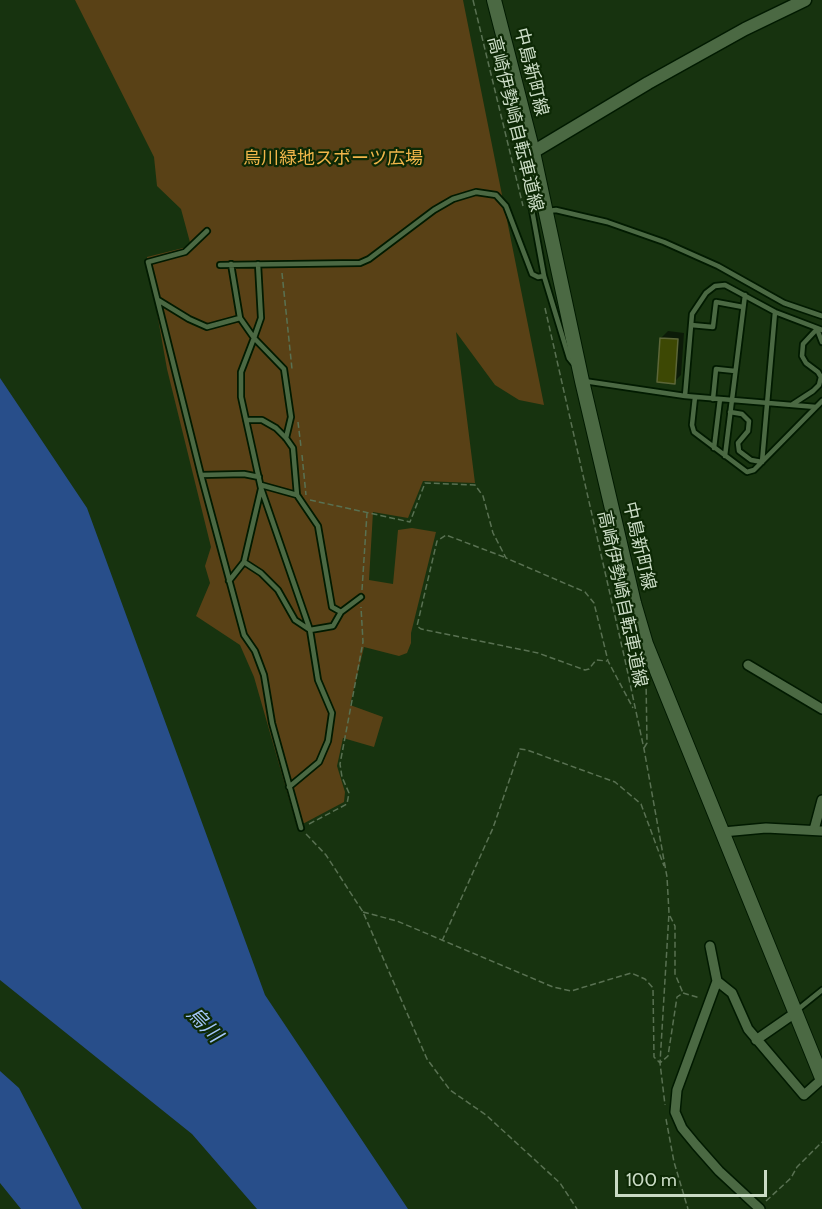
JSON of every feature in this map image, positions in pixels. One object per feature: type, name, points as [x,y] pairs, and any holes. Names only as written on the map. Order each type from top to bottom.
[{"type":"main road","name":"中島新町線","points":[[494,0],[533,152],[581,377],[634,603],[646,644],[822,1078]]},
{"type":"street","points":[[533,152],[687,61],[805,0]]},
{"type":"street","points":[[748,665],[822,709]]},
{"type":"street","points":[[723,832],[766,828],[818,831],[822,800]]},
{"type":"street","points":[[710,946],[717,981],[677,1090],[675,1112],[682,1128],[718,1171],[759,1208]]},
{"type":"street","points":[[717,981],[732,993],[748,1029],[756,1040],[804,1095],[822,1078]]},
{"type":"street","points":[[756,1040],[795,1013]]},
{"type":"lane","points":[[538,180],[528,188],[544,276],[569,358],[581,377],[685,396],[816,407]]},
{"type":"lane","points":[[220,265],[360,263],[369,259],[434,210],[453,199],[476,192],[496,195],[501,199],[506,206],[532,274],[538,277],[544,276]]},
{"type":"lane","points":[[546,211],[556,210],[607,222],[664,242],[718,266],[784,303],[822,316]]},
{"type":"lane","points":[[207,231],[185,252],[148,262],[229,581],[244,635],[255,651],[264,675],[273,723],[301,828]]},
{"type":"lane","points":[[231,264],[240,318],[254,338],[284,369],[291,417],[286,438]]},
{"type":"lane","points":[[258,264],[261,318],[241,372],[241,397],[261,487],[310,630],[318,680],[332,713],[328,741],[319,762],[289,787]]},
{"type":"lane","points":[[685,396],[692,314],[706,293],[715,286],[725,285],[775,312],[820,329]]},
{"type":"lane","points":[[725,456],[745,295]]},
{"type":"lane","points":[[158,300],[207,327],[240,318]]},
{"type":"lane","points":[[691,325],[713,327],[716,302],[743,308]]},
{"type":"lane","points":[[762,462],[775,312]]},
{"type":"lane","points":[[820,329],[822,342]]},
{"type":"lane","points":[[792,405],[819,385],[818,372],[801,356],[801,348],[820,329]]},
{"type":"lane","points":[[713,399],[716,369],[735,371]]},
{"type":"lane","points":[[695,397],[692,425],[694,432],[747,472],[754,470],[822,401]]},
{"type":"lane","points":[[714,448],[720,399]]},
{"type":"lane","points":[[730,412],[742,414],[749,421],[748,431],[738,443],[739,451],[751,460],[762,462]]},
{"type":"lane","points":[[246,420],[262,420],[276,428],[293,448],[297,495],[318,526],[332,607],[341,612]]},
{"type":"lane","points":[[201,475],[244,474],[259,477]]},
{"type":"lane","points":[[229,581],[244,562],[261,487]]},
{"type":"lane","points":[[261,487],[297,495]]},
{"type":"lane","points":[[244,562],[261,573],[278,590],[295,620],[310,630],[333,626],[341,612],[361,597]]},
{"type":"lane","points":[[795,1013],[822,990]]},
{"type":"path","name":"高崎伊勢崎自転車道線","points":[[473,0],[524,211]]},
{"type":"path","points":[[280,263],[292,369]]},
{"type":"path","name":"高崎伊勢崎自転車道線","points":[[543,299],[625,660],[634,712],[644,749],[666,873],[669,913],[660,1063],[665,1108]]},
{"type":"path","points":[[298,416],[307,499],[320,504],[410,522],[424,483],[475,485],[483,496],[493,533],[506,558]]},
{"type":"path","points":[[367,513],[361,597],[363,642],[340,764],[342,777],[349,793],[347,804],[301,828],[326,855],[363,912],[427,1059],[450,1090],[486,1115],[561,1183],[577,1209]]},
{"type":"path","points":[[608,661],[597,660],[585,670],[537,653],[421,630],[417,626],[437,541],[446,535],[585,592],[594,603],[608,661],[634,712]]},
{"type":"path","points":[[644,749],[647,743],[646,678],[656,669]]},
{"type":"path","points":[[442,941],[493,828],[520,749],[615,782],[624,789],[641,804],[666,873]]},
{"type":"path","points":[[363,912],[397,921],[553,987],[571,991],[631,974],[645,979],[653,988],[654,1057],[660,1063],[668,1056],[676,997],[682,993],[710,1000]]},
{"type":"path","points":[[669,913],[675,926],[675,974],[682,993]]},
{"type":"path","points":[[666,1119],[674,1162],[688,1209]]},
{"type":"path","points":[[759,1208],[791,1178],[797,1167],[822,1142]]},
{"type":"green space","name":"烏川緑地スポーツ広場","points":[[75,0],[463,0],[544,405],[519,400],[495,385],[456,332],[475,483],[423,481],[408,518],[373,512],[369,580],[393,584],[398,530],[412,528],[436,532],[411,633],[411,643],[407,653],[399,656],[364,647],[350,705],[383,717],[374,747],[343,738],[337,766],[345,792],[344,802],[297,827],[254,677],[240,645],[196,616],[210,583],[205,566],[211,547],[167,369],[147,257],[191,246],[181,209],[157,186],[154,157]]},
{"type":"water","name":"烏川","points":[[0,378],[87,508],[265,995],[408,1209],[257,1209],[192,1134],[0,980]]},
{"type":"water","points":[[0,1071],[19,1088],[82,1209],[21,1209],[0,1183]]},
{"type":"building","points":[[660,338],[678,339],[675,384],[657,382]]}]
